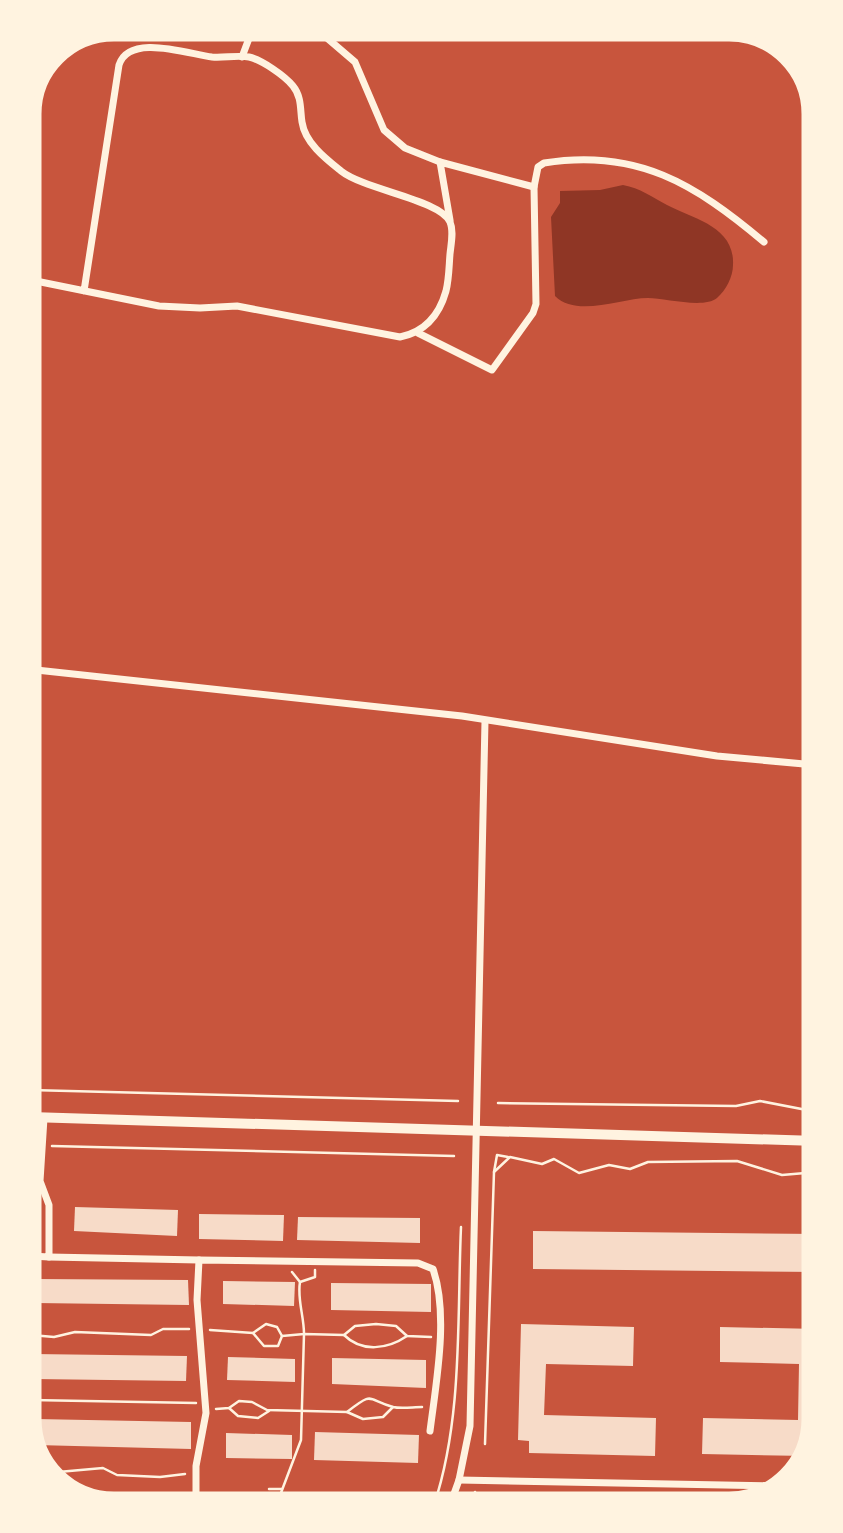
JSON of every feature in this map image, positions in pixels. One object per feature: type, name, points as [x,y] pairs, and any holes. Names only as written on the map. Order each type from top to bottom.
[{"type":"main road","points":[[37,1118],[806,1141]]},
{"type":"street","points":[[243,57],[250,37]]},
{"type":"street","points":[[326,37],[355,62],[384,130],[405,148],[440,162],[534,187]]},
{"type":"street","points":[[84,291],[121,60],[136,49],[149,46],[211,57],[243,57],[259,62],[293,86],[309,140],[343,173],[372,188],[428,205],[450,220]]},
{"type":"street","points":[[418,333],[431,321],[446,292],[450,220],[440,162]]},
{"type":"street","points":[[37,281],[174,307],[246,307],[384,335],[418,333],[492,370],[533,313],[536,303],[534,187],[538,167],[544,163],[628,162],[717,202],[764,242]]},
{"type":"street","points":[[37,669],[485,721],[717,756],[806,764]]},
{"type":"street","points":[[453,1496],[470,1426],[485,721]]},
{"type":"street","points":[[37,1187],[40,1181],[44,1118]]},
{"type":"street","points":[[40,1181],[49,1205],[49,1257]]},
{"type":"street","points":[[37,1256],[418,1263],[433,1269],[439,1286],[438,1386],[430,1431]]},
{"type":"street","points":[[196,1495],[196,1472],[205,1406],[197,1300],[200,1260]]},
{"type":"street","points":[[459,1480],[767,1486]]},
{"type":"path","points":[[37,1090],[458,1101]]},
{"type":"path","points":[[498,1102],[736,1106],[760,1101],[806,1110]]},
{"type":"path","points":[[42,1146],[454,1156]]},
{"type":"path","points":[[485,1444],[496,1155],[541,1164],[554,1159],[579,1172],[609,1166],[630,1169],[648,1162],[737,1161],[782,1175],[806,1173]]},
{"type":"path","points":[[494,1172],[510,1157]]},
{"type":"path","points":[[437,1496],[452,1418],[461,1227]]},
{"type":"path","points":[[280,1496],[301,1440],[304,1315],[298,1295],[300,1282],[291,1270],[291,1262]]},
{"type":"path","points":[[300,1282],[314,1277],[315,1263]]},
{"type":"path","points":[[37,1336],[54,1337],[75,1332],[151,1335],[163,1329],[253,1333],[266,1324],[278,1327],[282,1336],[278,1346],[264,1346],[253,1333]]},
{"type":"path","points":[[282,1336],[344,1335],[355,1326],[376,1324],[396,1326],[407,1336]]},
{"type":"path","points":[[344,1335],[353,1344],[371,1347],[393,1346],[407,1336],[438,1337]]},
{"type":"path","points":[[347,1412],[364,1399],[379,1399],[393,1407],[433,1407]]},
{"type":"path","points":[[37,1400],[205,1406],[229,1408],[238,1416],[258,1418],[271,1410]]},
{"type":"path","points":[[229,1408],[239,1401],[271,1410],[347,1412],[363,1419],[383,1417],[393,1407]]},
{"type":"path","points":[[58,1472],[103,1468],[117,1475],[160,1477],[196,1472]]},
{"type":"path","points":[[269,1489],[282,1489]]},
{"type":"path","points":[[473,1496],[475,1492]]},
{"type":"path","points":[[196,1495],[215,1496]]},
{"type":"shaded area","points":[[623,185],[700,220],[727,241],[732,252],[733,270],[728,283],[717,298],[703,303],[648,298],[575,306],[555,296],[551,217],[560,203],[560,191],[600,190]]},
{"type":"building","points":[[75,1207],[178,1210],[177,1236],[74,1231]]},
{"type":"building","points":[[199,1214],[284,1215],[283,1241],[199,1239]]},
{"type":"building","points":[[298,1217],[420,1218],[420,1243],[297,1240]]},
{"type":"building","points":[[533,1231],[806,1234],[806,1272],[533,1269]]},
{"type":"building","points":[[37,1279],[188,1280],[189,1305],[37,1303]]},
{"type":"building","points":[[223,1281],[295,1282],[294,1306],[223,1304]]},
{"type":"building","points":[[331,1283],[431,1284],[431,1312],[331,1310]]},
{"type":"building","points":[[521,1324],[634,1327],[633,1366],[546,1364],[544,1415],[656,1418],[655,1456],[529,1453],[529,1441],[518,1440]]},
{"type":"building","points":[[720,1327],[806,1329],[805,1434],[796,1456],[702,1454],[703,1418],[798,1420],[799,1364],[720,1362]]},
{"type":"building","points":[[37,1354],[187,1356],[186,1381],[37,1379]]},
{"type":"building","points":[[228,1357],[295,1359],[295,1382],[227,1380]]},
{"type":"building","points":[[332,1358],[426,1360],[426,1388],[332,1384]]},
{"type":"building","points":[[37,1419],[191,1422],[191,1449],[42,1445]]},
{"type":"building","points":[[315,1432],[419,1435],[418,1463],[314,1460]]},
{"type":"building","points":[[226,1433],[292,1435],[292,1459],[226,1458]]},
{"type":"building","points":[[176,1492],[176,1496],[109,1496],[94,1493]]}]
